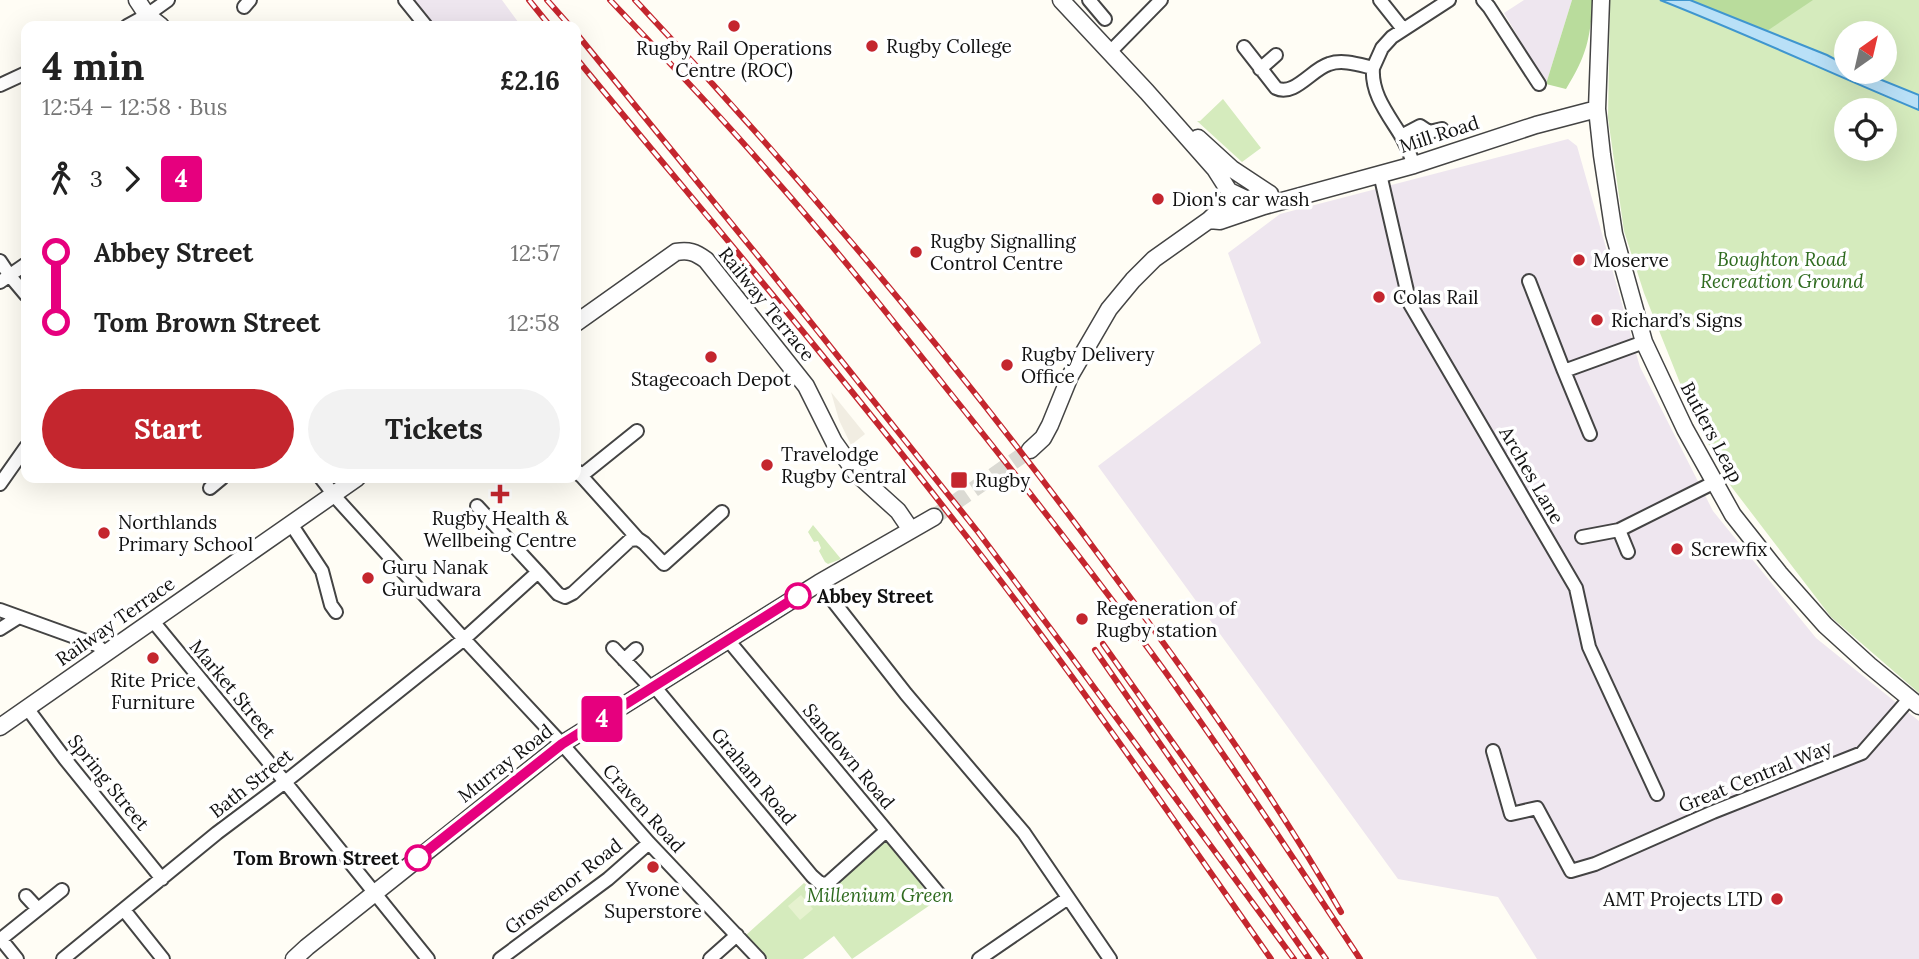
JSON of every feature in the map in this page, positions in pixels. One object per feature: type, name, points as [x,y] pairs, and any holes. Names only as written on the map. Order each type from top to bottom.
[{"type":"street","points":[[137,0],[155,21]]},
{"type":"street","points":[[136,21],[168,0]]},
{"type":"street","points":[[405,0],[422,21]]},
{"type":"street","points":[[1061,0],[1215,169],[1227,198],[1244,206]]},
{"type":"street","points":[[1088,0],[1105,19]]},
{"type":"street","points":[[1109,53],[1161,0]]},
{"type":"street","points":[[1380,0],[1403,29]]},
{"type":"street","points":[[1414,165],[1377,95],[1372,80],[1373,68],[1382,48],[1392,37],[1449,0]]},
{"type":"street","points":[[1483,0],[1539,84]]},
{"type":"street","name":"Butlers Leap","points":[[1601,0],[1597,109],[1614,234],[1644,342],[1685,429],[1733,515],[1825,625],[1915,702]]},
{"type":"street","points":[[1244,47],[1280,90],[1288,90],[1328,64],[1344,62],[1373,68]]},
{"type":"street","points":[[1260,69],[1276,55]]},
{"type":"street","points":[[0,85],[21,75]]},
{"type":"street","points":[[1147,92],[1269,199]]},
{"type":"street","name":"Mill Road","points":[[1269,199],[1294,197],[1414,165],[1536,125],[1597,109]]},
{"type":"street","name":"Mill Road","points":[[1401,136],[1420,126],[1429,132],[1442,129]]},
{"type":"street","points":[[1230,167],[1244,206]]},
{"type":"street","name":"Arches Lane","points":[[1380,174],[1410,304],[1576,588],[1589,647],[1657,794]]},
{"type":"street","points":[[1030,450],[1050,425],[1070,376],[1109,309],[1154,259],[1209,220],[1227,198]]},
{"type":"street","points":[[1209,220],[1220,221],[1244,206],[1269,199]]},
{"type":"street","name":"Railway Terrace","points":[[581,319],[676,251],[693,251],[699,254],[806,386],[834,442],[858,475],[884,500],[901,536]]},
{"type":"street","points":[[0,261],[5,279],[21,291]]},
{"type":"street","points":[[5,279],[21,268]]},
{"type":"street","points":[[1529,281],[1590,434]]},
{"type":"street","points":[[1564,371],[1644,342]]},
{"type":"street","points":[[581,472],[636,431]]},
{"type":"street","points":[[0,484],[21,454]]},
{"type":"street","points":[[581,475],[664,564],[722,512]]},
{"type":"street","points":[[1582,537],[1619,530],[1713,482]]},
{"type":"street","points":[[210,488],[216,483]]},
{"type":"street","name":"Craven Road","points":[[325,483],[649,843],[759,959]]},
{"type":"street","name":"Railway Terrace","points":[[0,727],[350,483]]},
{"type":"street","points":[[477,506],[558,594],[565,597],[573,593],[630,540],[638,539]]},
{"type":"street","points":[[901,536],[934,517]]},
{"type":"street","points":[[291,524],[322,571],[330,610]]},
{"type":"street","points":[[1619,530],[1628,552]]},
{"type":"street","name":"Murray Road","points":[[294,959],[562,744],[819,583],[901,536]]},
{"type":"street","name":"Bath Street","points":[[63,959],[217,833],[464,639],[538,572]]},
{"type":"street","points":[[819,583],[906,694],[1024,833],[1110,959]]},
{"type":"street","points":[[0,610],[97,645],[105,653]]},
{"type":"street","points":[[0,629],[19,617]]},
{"type":"street","name":"Market Street","points":[[152,620],[285,782]]},
{"type":"street","name":"Sandown Road","points":[[728,640],[940,895]]},
{"type":"street","name":"Graham Road","points":[[614,648],[652,687],[821,884],[828,883],[886,831]]},
{"type":"street","points":[[624,660],[636,649]]},
{"type":"street","name":"Great Central Way","points":[[1493,751],[1511,814],[1537,808],[1571,871],[1595,864],[1713,812],[1862,753],[1915,702]]},
{"type":"street","name":"Spring Street","points":[[27,708],[162,879]]},
{"type":"street","points":[[285,782],[428,959]]},
{"type":"street","name":"Grosvenor Road","points":[[500,959],[608,879],[649,843]]},
{"type":"street","points":[[17,959],[1,939],[62,890]]},
{"type":"street","points":[[26,896],[38,909]]},
{"type":"street","points":[[979,959],[1068,898]]},
{"type":"street","points":[[124,910],[163,959]]},
{"type":"street","points":[[710,959],[737,935]]},
{"type":"shaded area","points":[[414,0],[502,0],[517,21],[431,21]]},
{"type":"shaded area","points":[[1524,0],[1572,0],[1546,84],[1504,13]]},
{"type":"shaded area","points":[[1568,139],[1577,146],[1640,367],[1713,511],[1816,638],[1919,721],[1919,959],[1537,959],[1498,897],[1398,879],[1098,466],[1261,343],[1228,253],[1280,214]]},
{"type":"shaded area","points":[[831,392],[865,434],[851,445],[839,420]]},
{"type":"green space","points":[[1572,0],[1593,0],[1586,46],[1566,89],[1546,84]]},
{"type":"green space","name":"Boughton Road Recreation Ground","points":[[1610,0],[1919,0],[1919,693],[1831,617],[1724,477],[1682,388],[1644,293],[1624,231],[1608,118]]},
{"type":"green space","points":[[1690,0],[1813,0],[1767,31]]},
{"type":"green space","points":[[1223,99],[1261,148],[1242,162],[1197,121]]},
{"type":"green space","points":[[813,525],[841,559],[828,564],[825,562],[819,551],[821,548],[818,541],[814,542],[808,532]]},
{"type":"green space","name":"Millenium Green","points":[[885,839],[933,903],[852,959],[834,936],[803,959],[768,959],[746,935],[804,883],[820,896]]},
{"type":"green space","points":[[801,895],[813,909],[800,920],[788,906]]},
{"type":"water","points":[[1660,0],[1690,0],[1827,55],[1834,59],[1834,73]]},
{"type":"water","points":[[1859,84],[1892,84],[1919,95],[1919,110],[1897,100],[1897,98]]},
{"type":"tunnel","points":[[934,517],[1030,450]]},
{"type":"railway","points":[[529,0],[546,21]]},
{"type":"railway","points":[[547,0],[566,21]]},
{"type":"railway","points":[[610,0],[732,131],[817,228],[1030,493],[1164,670],[1360,959]]},
{"type":"railway","points":[[635,0],[760,136],[880,276],[1052,492],[1199,693],[1287,823],[1341,912]]},
{"type":"railway","points":[[581,39],[978,532],[1294,959]]},
{"type":"railway","points":[[581,64],[815,347],[997,576],[1271,959]]},
{"type":"railway","points":[[1103,644],[1326,959]]},
{"type":"railway","points":[[1095,650],[1309,959]]},
{"type":"bus line","name":"4","points":[[418,858],[546,755],[798,596]]},
{"type":"place","name":"Rugby Rail Operations Centre (ROC)","points":[[734,26]]},
{"type":"place","name":"Rugby College","points":[[872,46]]},
{"type":"place","name":"Dion's car wash","points":[[1158,199]]},
{"type":"place","name":"Rugby Signalling Control Centre","points":[[916,252]]},
{"type":"place","name":"Moserve","points":[[1579,260]]},
{"type":"place","name":"Colas Rail","points":[[1379,297]]},
{"type":"place","name":"Richard’s Signs","points":[[1597,320]]},
{"type":"place","name":"Stagecoach Depot","points":[[711,357]]},
{"type":"place","name":"Rugby Delivery Office","points":[[1007,365]]},
{"type":"place","name":"Travelodge Rugby Central","points":[[767,465]]},
{"type":"place","name":"Rugby","points":[[959,480]]},
{"type":"place","name":"Rugby Health & Wellbeing Centre","points":[[500,494]]},
{"type":"place","name":"Northlands Primary School","points":[[104,533]]},
{"type":"place","name":"Screwfix","points":[[1677,549]]},
{"type":"place","name":"Guru Nanak Gurudwara","points":[[368,578]]},
{"type":"place","name":"Abbey Street","points":[[798,596]]},
{"type":"place","name":"Regeneration of Rugby station","points":[[1082,619]]},
{"type":"place","name":"Rite Price Furniture","points":[[153,658]]},
{"type":"place","name":"Tom Brown Street","points":[[418,858]]},
{"type":"place","name":"Yvone Superstore","points":[[653,867]]},
{"type":"place","name":"AMT Projects LTD","points":[[1777,899]]}]
